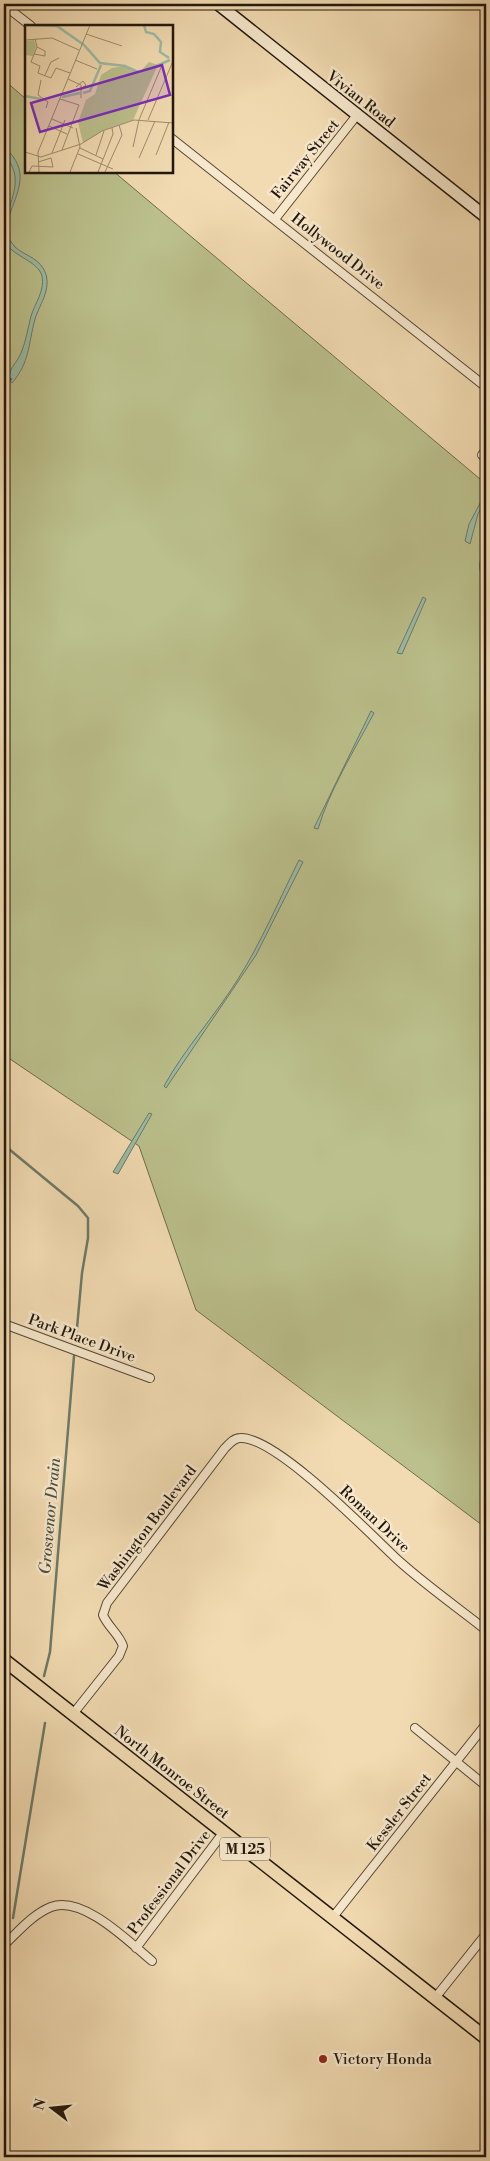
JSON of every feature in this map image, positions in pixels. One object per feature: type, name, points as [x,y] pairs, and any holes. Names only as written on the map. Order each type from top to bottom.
[{"type":"main road","name":"North Monroe Street","points":[[4,1660],[486,2038]]},
{"type":"street","name":"Vivian Road","points":[[218,4],[486,217]]},
{"type":"street","points":[[4,5],[30,25]]},
{"type":"street","name":"Fairway Street","points":[[275,219],[358,115]]},
{"type":"street","name":"Hollywood Drive","points":[[172,139],[486,387]]},
{"type":"street","name":"Park Place Drive","points":[[4,1324],[150,1378]]},
{"type":"street","name":"Roman Drive","points":[[240,1438],[261,1444],[283,1458],[332,1497],[416,1576],[486,1630]]},
{"type":"street","name":"Washington Boulevard","points":[[73,1714],[118,1656],[123,1646],[121,1639],[107,1623],[103,1615],[107,1603],[225,1448],[240,1438]]},
{"type":"street","name":"Kessler Street","points":[[333,1917],[486,1724]]},
{"type":"street","points":[[415,1728],[486,1786]]},
{"type":"street","name":"Professional Drive","points":[[136,1948],[223,1833]]},
{"type":"street","points":[[4,1945],[42,1912],[62,1904],[78,1907],[92,1914],[152,1961]]},
{"type":"street","points":[[435,1998],[486,1934]]},
{"type":"green space","points":[[4,80],[25,98],[25,172],[114,172],[486,484],[486,1528],[196,1310],[139,1146],[4,1055]]},
{"type":"shaded area","points":[[4,147],[14,158],[19,169],[20,180],[7,223],[6,235],[15,247],[40,264],[47,281],[47,288],[35,319],[28,353],[22,368],[12,383],[8,380],[9,375],[23,348],[43,281],[40,271],[36,266],[14,252],[6,243],[5,229],[14,192],[15,178]]},
{"type":"shaded area","points":[[485,494],[486,499],[478,514],[470,544],[465,541],[469,524]]},
{"type":"shaded area","points":[[486,551],[486,583],[481,575],[480,562]]},
{"type":"shaded area","points":[[423,597],[426,599],[402,654],[397,653]]},
{"type":"shaded area","points":[[371,711],[374,713],[336,785],[318,829],[314,828]]},
{"type":"shaded area","points":[[299,860],[303,862],[256,955],[166,1088],[164,1086],[172,1072],[247,965]]},
{"type":"shaded area","points":[[149,1113],[152,1114],[118,1174],[113,1172]]},
{"type":"waterway","points":[[4,387],[11,379]]},
{"type":"waterway","name":"Grosvenor Drain","points":[[4,1145],[78,1206],[88,1218],[88,1238],[82,1273],[76,1339]]},
{"type":"waterway","name":"Grosvenor Drain","points":[[44,1676],[50,1652],[74,1356]]},
{"type":"waterway","name":"Grosvenor Drain","points":[[13,1918],[45,1723]]},
{"type":"place","name":"Victory Honda","points":[[323,2059]]}]
